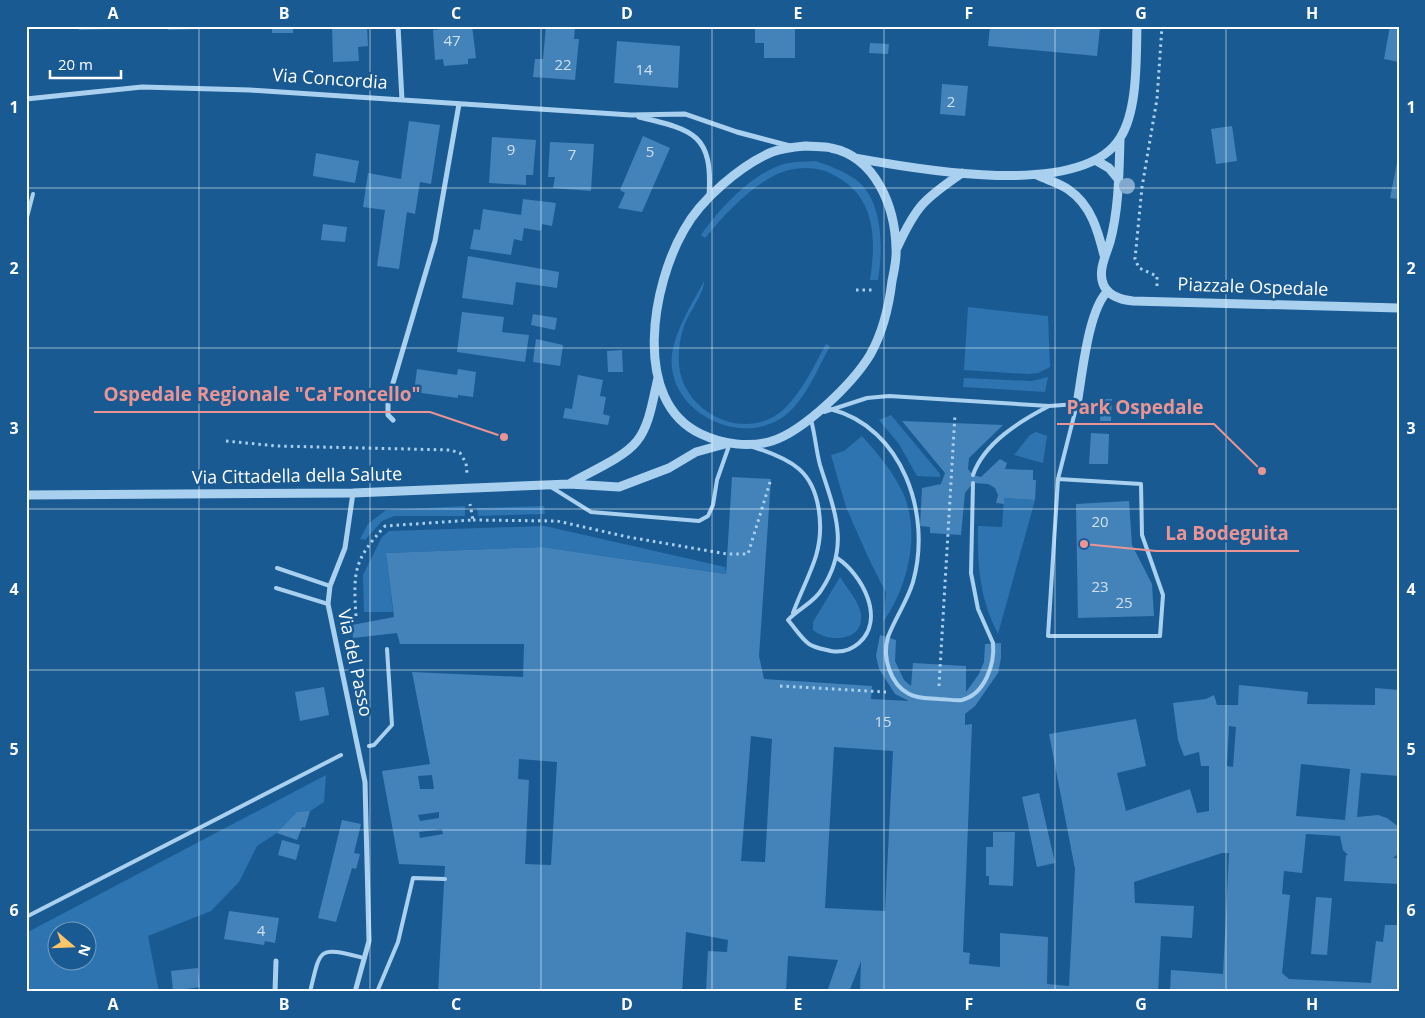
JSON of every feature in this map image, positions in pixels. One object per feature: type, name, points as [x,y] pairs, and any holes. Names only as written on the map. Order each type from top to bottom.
[{"type":"street","points":[[398,26],[402,100]]},
{"type":"street","points":[[1076,404],[1094,314],[1103,296],[1108,291],[1101,277],[1104,256],[1110,241],[1118,179],[1120,139],[1126,125],[1133,94],[1137,26]]},
{"type":"street","name":"Via Concordia","points":[[26,99],[142,87],[250,90],[631,115],[685,114],[737,132],[796,147]]},
{"type":"street","points":[[394,420],[388,415],[388,400],[435,241],[459,104]]},
{"type":"street","name":"Via Concordia","points":[[631,115],[683,129],[700,142],[710,161],[709,197]]},
{"type":"street","points":[[962,173],[920,204],[908,223],[897,248],[884,318],[870,354],[849,384],[810,417],[773,440],[745,444],[730,443],[705,436],[685,424],[669,405],[658,378],[654,335],[656,308],[665,271],[684,229],[709,197],[755,162],[773,152],[796,147],[833,148],[854,158],[910,168],[962,173],[1056,173],[1097,161],[1120,139]]},
{"type":"street","points":[[854,158],[875,177],[890,203],[897,248]]},
{"type":"street","points":[[1097,161],[1110,168],[1118,179]]},
{"type":"street","points":[[1034,174],[1069,189],[1086,206],[1097,225],[1104,256]]},
{"type":"street","name":"Piazzale Ospedale","points":[[1108,291],[1120,299],[1133,301],[1399,308]]},
{"type":"street","name":"Via Cittadella della Salute","points":[[569,484],[628,450],[638,440],[648,416],[658,378]]},
{"type":"street","name":"Via Cittadella della Salute","points":[[26,495],[353,493],[569,484],[619,486],[669,468],[696,452],[730,443]]},
{"type":"street","name":"Via del Passo","points":[[353,493],[345,548],[330,586],[328,604],[365,782],[369,941],[355,992]]},
{"type":"street","points":[[275,992],[276,961]]},
{"type":"lane","points":[[26,222],[33,194]]},
{"type":"lane","points":[[837,558],[852,571],[870,602],[872,623],[862,641],[845,651],[819,648],[809,644],[788,620],[822,591],[837,558],[838,526],[835,510],[820,463],[810,417],[867,398],[889,396],[1049,406],[1076,404],[1058,479],[1048,636],[1160,636],[1163,595],[1142,535],[1142,484],[1058,479]]},
{"type":"lane","points":[[973,475],[982,457],[1020,421],[1049,406]]},
{"type":"lane","points":[[830,409],[854,417],[880,438],[899,464],[914,497],[918,538],[913,581],[888,637],[885,654],[888,665],[902,689],[918,698],[961,700],[971,696],[989,674],[994,653],[993,643],[978,609],[972,580],[973,483]]},
{"type":"lane","points":[[547,485],[591,512],[699,521],[708,516],[713,505],[717,480],[730,443]]},
{"type":"lane","points":[[745,444],[771,453],[799,469],[815,493],[819,512],[820,536],[816,556],[792,616]]},
{"type":"lane","points":[[277,568],[330,586]]},
{"type":"lane","points":[[276,588],[328,604]]},
{"type":"lane","points":[[369,746],[374,745],[392,725],[387,649]]},
{"type":"lane","points":[[26,917],[341,754]]},
{"type":"lane","points":[[376,992],[398,942],[413,878],[445,879]]},
{"type":"lane","points":[[310,992],[319,957],[324,952],[331,950],[364,958]]},
{"type":"path","points":[[1157,289],[1157,276],[1139,268],[1135,259],[1142,187],[1157,99],[1162,26]]},
{"type":"path","points":[[856,290],[875,290]]},
{"type":"path","points":[[942,632],[956,414]]},
{"type":"shaded area","points":[[816,161],[855,179],[865,188],[872,199],[881,240],[878,280],[870,280],[873,246],[872,231],[869,216],[863,202],[854,190],[842,180],[819,169],[795,169],[777,174],[747,194],[705,238],[701,235],[728,202],[764,173],[777,166],[789,163]]},
{"type":"shaded area","points":[[704,281],[702,291],[686,321],[680,340],[679,364],[683,381],[691,397],[704,409],[719,418],[736,423],[753,424],[770,419],[785,408],[797,394],[826,344],[830,346],[812,381],[795,406],[788,413],[770,424],[751,428],[731,427],[711,420],[694,409],[681,393],[673,375],[672,354],[674,344]]},
{"type":"shaded area","points":[[968,307],[1048,316],[1050,367],[1038,373],[1028,374],[964,370]]},
{"type":"shaded area","points":[[1048,377],[1045,392],[963,387],[964,378],[1032,381]]},
{"type":"shaded area","points":[[891,415],[940,474],[940,477],[917,476],[899,444],[879,420]]},
{"type":"shaded area","points":[[1036,432],[1047,436],[1043,463],[1014,455],[1030,435]]},
{"type":"shaded area","points":[[862,436],[899,485],[908,509],[911,525],[909,559],[905,576],[892,608],[883,622],[886,593],[846,507],[831,455],[844,451]]},
{"type":"shaded area","points":[[1004,498],[1035,500],[998,634],[983,595],[979,569],[978,526],[1002,527]]},
{"type":"shaded area","points":[[465,506],[465,516],[394,516],[382,521],[365,540],[360,539],[368,524],[386,510]]},
{"type":"shaded area","points":[[544,506],[545,514],[478,516],[477,508]]},
{"type":"shaded area","points":[[545,526],[725,567],[726,574],[542,547],[386,553],[393,612],[364,612],[363,575],[382,537],[389,531]]},
{"type":"shaded area","points":[[840,577],[860,610],[860,624],[857,631],[844,638],[827,637],[813,630],[813,622]]},
{"type":"shaded area","points":[[326,775],[324,802],[257,846],[239,882],[211,911],[148,936],[159,992],[26,992],[26,933],[48,921],[48,970],[98,970],[98,920],[51,920]]},
{"type":"building","points":[[78,26],[114,26],[114,29],[79,30]]},
{"type":"building","points":[[168,26],[203,26],[203,29],[168,30]]},
{"type":"building","points":[[272,26],[293,26],[293,33],[272,33]]},
{"type":"building","points":[[332,26],[367,26],[368,46],[358,47],[359,61],[333,62]]},
{"type":"building","points":[[441,26],[472,26],[476,58],[468,59],[468,64],[444,66],[443,59],[435,60],[433,30],[441,29]]},
{"type":"building","points":[[546,26],[575,26],[574,39],[579,39],[575,80],[533,77],[535,59],[543,59]]},
{"type":"building","points":[[755,26],[795,26],[795,58],[764,58],[764,43],[755,43]]},
{"type":"building","points":[[938,26],[953,26],[952,29]]},
{"type":"building","points":[[990,26],[1100,28],[1097,56],[988,46]]},
{"type":"building","points":[[1390,26],[1399,26],[1399,62],[1384,59]]},
{"type":"building","points":[[617,41],[680,46],[678,88],[614,83]]},
{"type":"building","points":[[870,43],[889,44],[888,54],[869,53]]},
{"type":"building","points":[[942,84],[968,86],[965,116],[940,114]]},
{"type":"building","points":[[409,121],[440,125],[431,184],[420,182],[415,214],[407,212],[399,269],[377,266],[385,210],[363,207],[368,173],[401,179]]},
{"type":"building","points":[[1232,126],[1237,161],[1216,164],[1211,129]]},
{"type":"building","points":[[643,136],[670,148],[642,212],[618,208],[625,193],[620,190]]},
{"type":"building","points":[[492,137],[536,140],[533,175],[526,175],[526,185],[489,183]]},
{"type":"building","points":[[550,142],[594,144],[591,191],[553,188],[555,177],[548,177]]},
{"type":"building","points":[[316,153],[359,161],[355,183],[313,176]]},
{"type":"building","points":[[1399,159],[1399,199],[1390,198]]},
{"type":"building","points":[[523,199],[556,203],[552,226],[542,224],[541,231],[524,228],[522,241],[514,239],[511,255],[470,249],[474,229],[480,230],[483,209],[521,215]]},
{"type":"building","points":[[323,224],[347,227],[345,242],[321,240]]},
{"type":"building","points":[[468,256],[559,272],[557,288],[516,282],[513,305],[462,298]]},
{"type":"building","points":[[462,312],[504,317],[502,332],[529,335],[525,362],[457,352]]},
{"type":"building","points":[[533,314],[557,318],[555,330],[531,325]]},
{"type":"building","points":[[536,339],[563,345],[560,366],[533,362]]},
{"type":"building","points":[[622,350],[623,372],[608,372],[607,351]]},
{"type":"building","points":[[417,369],[457,375],[458,369],[476,372],[473,397],[458,395],[458,398],[414,392]]},
{"type":"building","points":[[578,375],[603,380],[600,396],[606,397],[603,414],[610,416],[608,425],[563,418],[565,408],[572,409]]},
{"type":"building","points":[[1101,399],[1112,399],[1111,421],[1100,421]]},
{"type":"building","points":[[902,421],[1003,425],[969,458],[968,469],[973,475],[981,477],[1000,459],[1007,463],[1005,469],[1033,470],[1033,480],[1036,480],[1035,500],[1004,498],[1004,504],[996,503],[998,495],[995,488],[988,484],[973,483],[965,493],[961,535],[930,533],[930,527],[920,526],[922,488],[941,484],[945,473]]},
{"type":"building","points":[[1091,433],[1109,434],[1108,464],[1089,464]]},
{"type":"building","points":[[732,477],[771,479],[759,656],[764,679],[872,686],[871,699],[909,701],[895,694],[879,669],[876,656],[880,635],[896,640],[895,661],[904,680],[911,686],[913,663],[966,666],[966,692],[979,674],[984,662],[985,644],[1001,643],[998,673],[975,706],[965,714],[965,725],[972,724],[963,952],[970,953],[969,964],[1000,967],[1000,933],[1048,937],[1047,984],[1069,986],[1075,869],[1049,734],[1136,719],[1146,766],[1117,773],[1126,811],[1190,789],[1197,813],[1209,811],[1209,766],[1201,766],[1199,752],[1184,756],[1178,740],[1173,703],[1206,699],[1214,695],[1217,705],[1238,705],[1239,685],[1308,692],[1307,704],[1375,705],[1375,688],[1399,690],[1399,776],[1361,773],[1357,817],[1378,815],[1387,818],[1399,827],[1399,853],[1393,858],[1399,858],[1399,884],[1344,881],[1346,855],[1348,855],[1343,850],[1340,836],[1306,834],[1302,873],[1284,871],[1282,894],[1290,895],[1282,973],[1289,979],[1371,983],[1376,941],[1383,942],[1385,925],[1399,925],[1399,992],[1170,992],[1171,970],[1223,974],[1229,853],[1222,853],[1134,882],[1135,903],[1194,906],[1192,938],[1161,936],[1158,992],[860,992],[861,961],[849,992],[827,992],[838,960],[788,956],[786,992],[706,992],[708,951],[727,952],[728,940],[686,932],[682,992],[438,992],[445,866],[399,864],[382,771],[430,764],[412,672],[523,677],[524,644],[400,644],[397,633],[353,638],[352,625],[394,617],[386,553],[542,547],[726,574]],"holes":[[[1229,726],[1236,727],[1233,767],[1227,766]],[[751,736],[772,739],[765,862],[741,861]],[[834,747],[893,751],[885,911],[825,908]],[[519,759],[557,762],[551,865],[525,864],[529,780],[518,779]],[[1301,764],[1350,769],[1345,820],[1296,816]],[[432,775],[434,789],[420,789],[418,776]],[[439,812],[439,818],[420,821],[418,815]],[[442,829],[443,834],[420,838],[419,832]]]},
{"type":"building","points":[[1129,501],[1132,545],[1152,584],[1154,616],[1078,618],[1076,504]]},
{"type":"building","points":[[324,687],[329,715],[300,721],[295,692]]},
{"type":"building","points":[[1039,793],[1055,863],[1037,867],[1022,797]]},
{"type":"building","points":[[310,811],[305,828],[302,827],[297,840],[277,833],[297,812]]},
{"type":"building","points":[[342,820],[361,824],[354,853],[360,854],[356,869],[352,868],[336,922],[318,918]]},
{"type":"building","points":[[993,832],[1015,832],[1013,886],[989,885],[989,876],[986,876],[986,847],[993,847]]},
{"type":"building","points":[[282,840],[300,845],[296,860],[278,855]]},
{"type":"building","points":[[1316,897],[1332,898],[1327,955],[1311,954]]},
{"type":"building","points":[[229,911],[279,918],[275,943],[265,941],[264,945],[224,939]]},
{"type":"building","points":[[198,968],[200,987],[173,991],[171,971]]},
{"type":"place","name":"Ospedale Regionale \"Ca'Foncello\"","points":[[504,437]]},
{"type":"place","name":"Park Ospedale","points":[[1262,471]]},
{"type":"place","name":"La Bodeguita","points":[[1084,544]]}]
